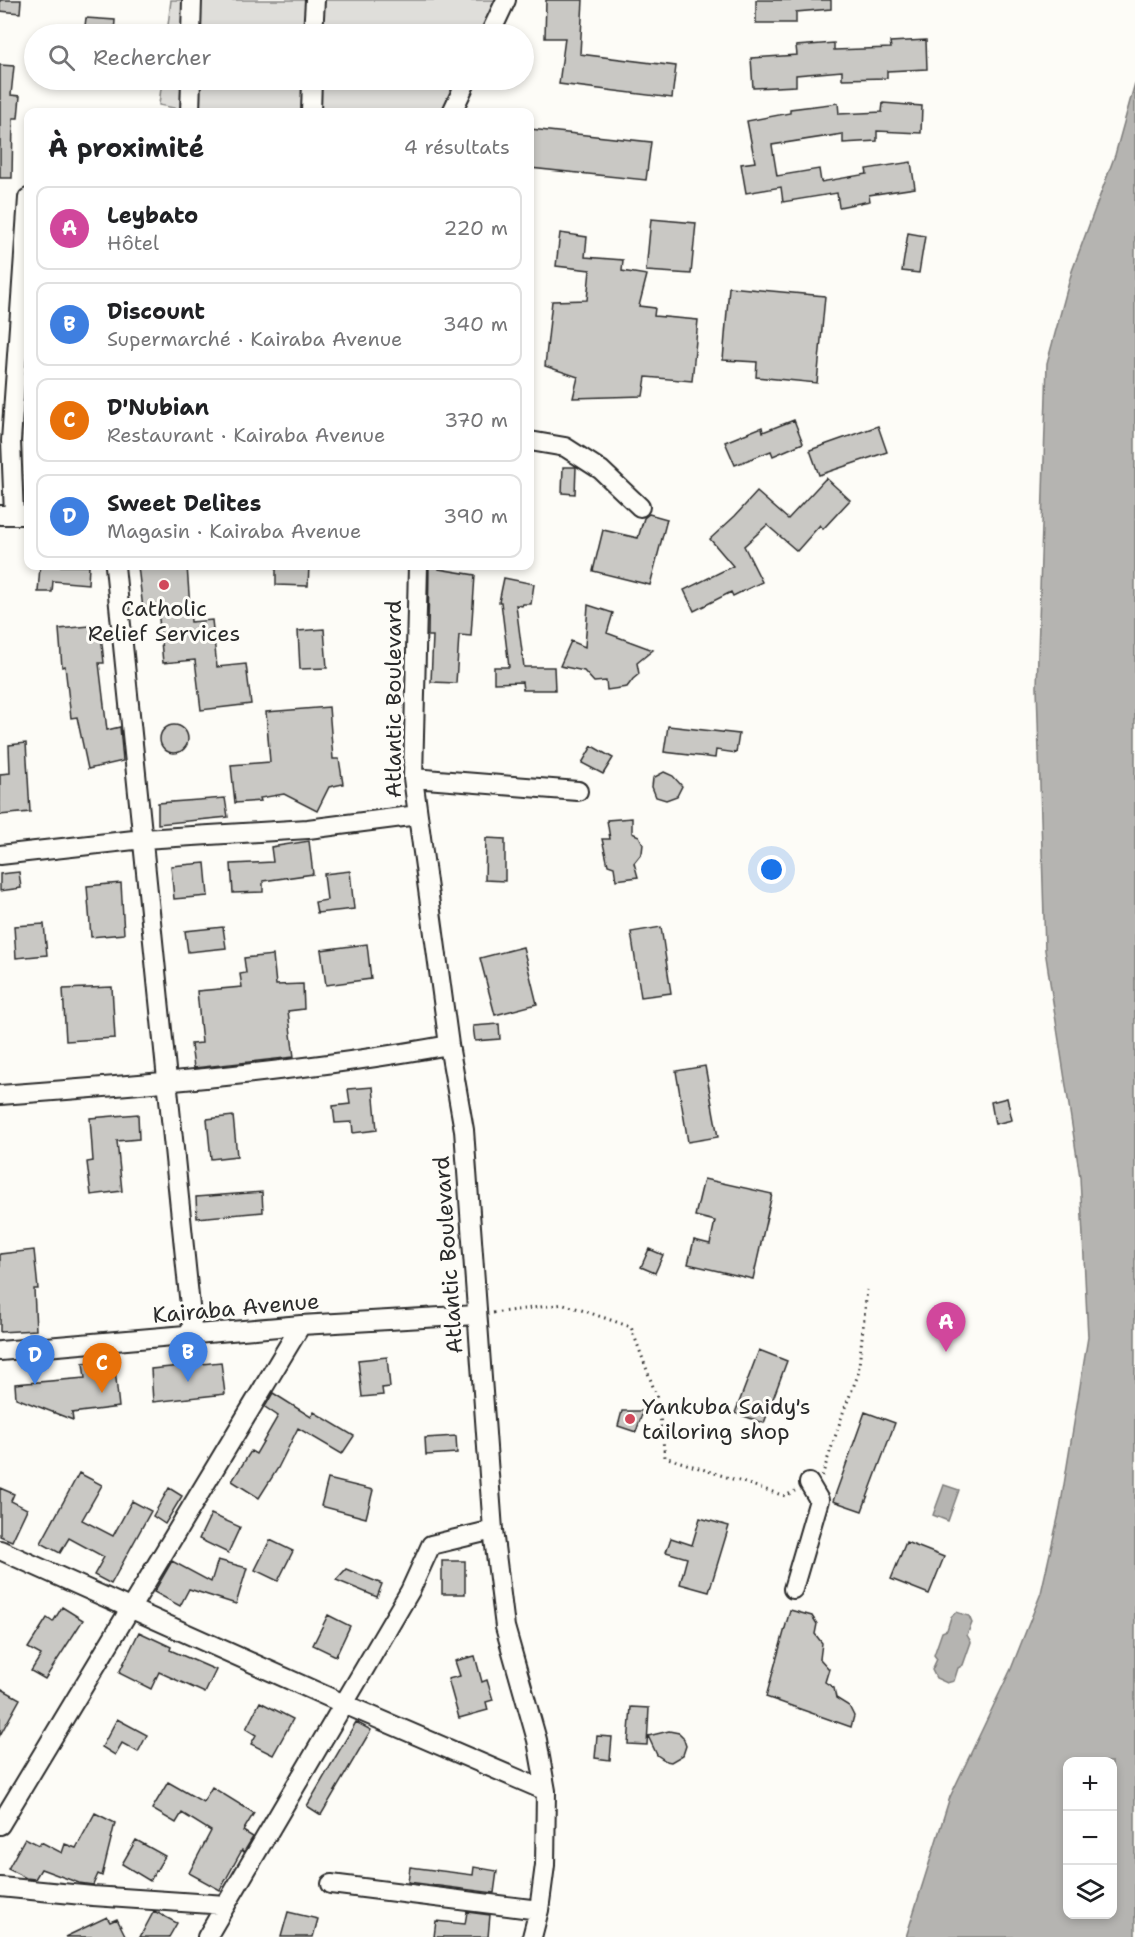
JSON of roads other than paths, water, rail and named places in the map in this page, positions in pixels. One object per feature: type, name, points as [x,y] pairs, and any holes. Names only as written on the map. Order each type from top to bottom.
[{"type":"street","points":[[191,24],[192,0]]},
{"type":"street","points":[[314,24],[315,0]]},
{"type":"street","points":[[495,24],[506,0]]},
{"type":"street","points":[[190,90],[190,108]]},
{"type":"street","points":[[311,108],[312,90]]},
{"type":"street","points":[[454,108],[462,90]]},
{"type":"street","points":[[14,515],[11,441],[24,255]]},
{"type":"street","points":[[534,442],[565,447],[601,470],[640,507]]},
{"type":"street","points":[[115,570],[193,1336]]},
{"type":"street","name":"Atlantic Boulevard","points":[[418,570],[413,778],[449,1045],[464,1130],[493,1530],[505,1627],[537,1740],[546,1791],[545,1865],[539,1910],[532,1937]]},
{"type":"street","points":[[413,778],[578,791]]},
{"type":"street","points":[[0,855],[143,839],[308,829],[418,815]]},
{"type":"street","points":[[0,1095],[167,1083],[387,1056],[449,1045]]},
{"type":"street","name":"Kairaba Avenue","points":[[0,1351],[301,1325],[476,1315]]},
{"type":"street","points":[[0,1825],[301,1325]]},
{"type":"street","points":[[793,1589],[819,1500],[809,1483]]},
{"type":"street","points":[[207,1937],[410,1591],[431,1545],[493,1530]]},
{"type":"street","points":[[0,1550],[344,1704],[546,1791]]},
{"type":"street","points":[[331,1884],[539,1910]]},
{"type":"street","points":[[0,1887],[226,1905]]},
{"type":"place","name":"Catholic Relief Services","points":[[164,585]]},
{"type":"place","name":"Leybato","points":[[946,1352]]},
{"type":"place","name":"Discount","points":[[188,1382]]},
{"type":"place","name":"Sweet Delites","points":[[35,1385]]},
{"type":"place","name":"D'Nubian","points":[[102,1393]]},
{"type":"place","name":"Yankuba Saidy's tailoring shop","points":[[630,1419]]}]
